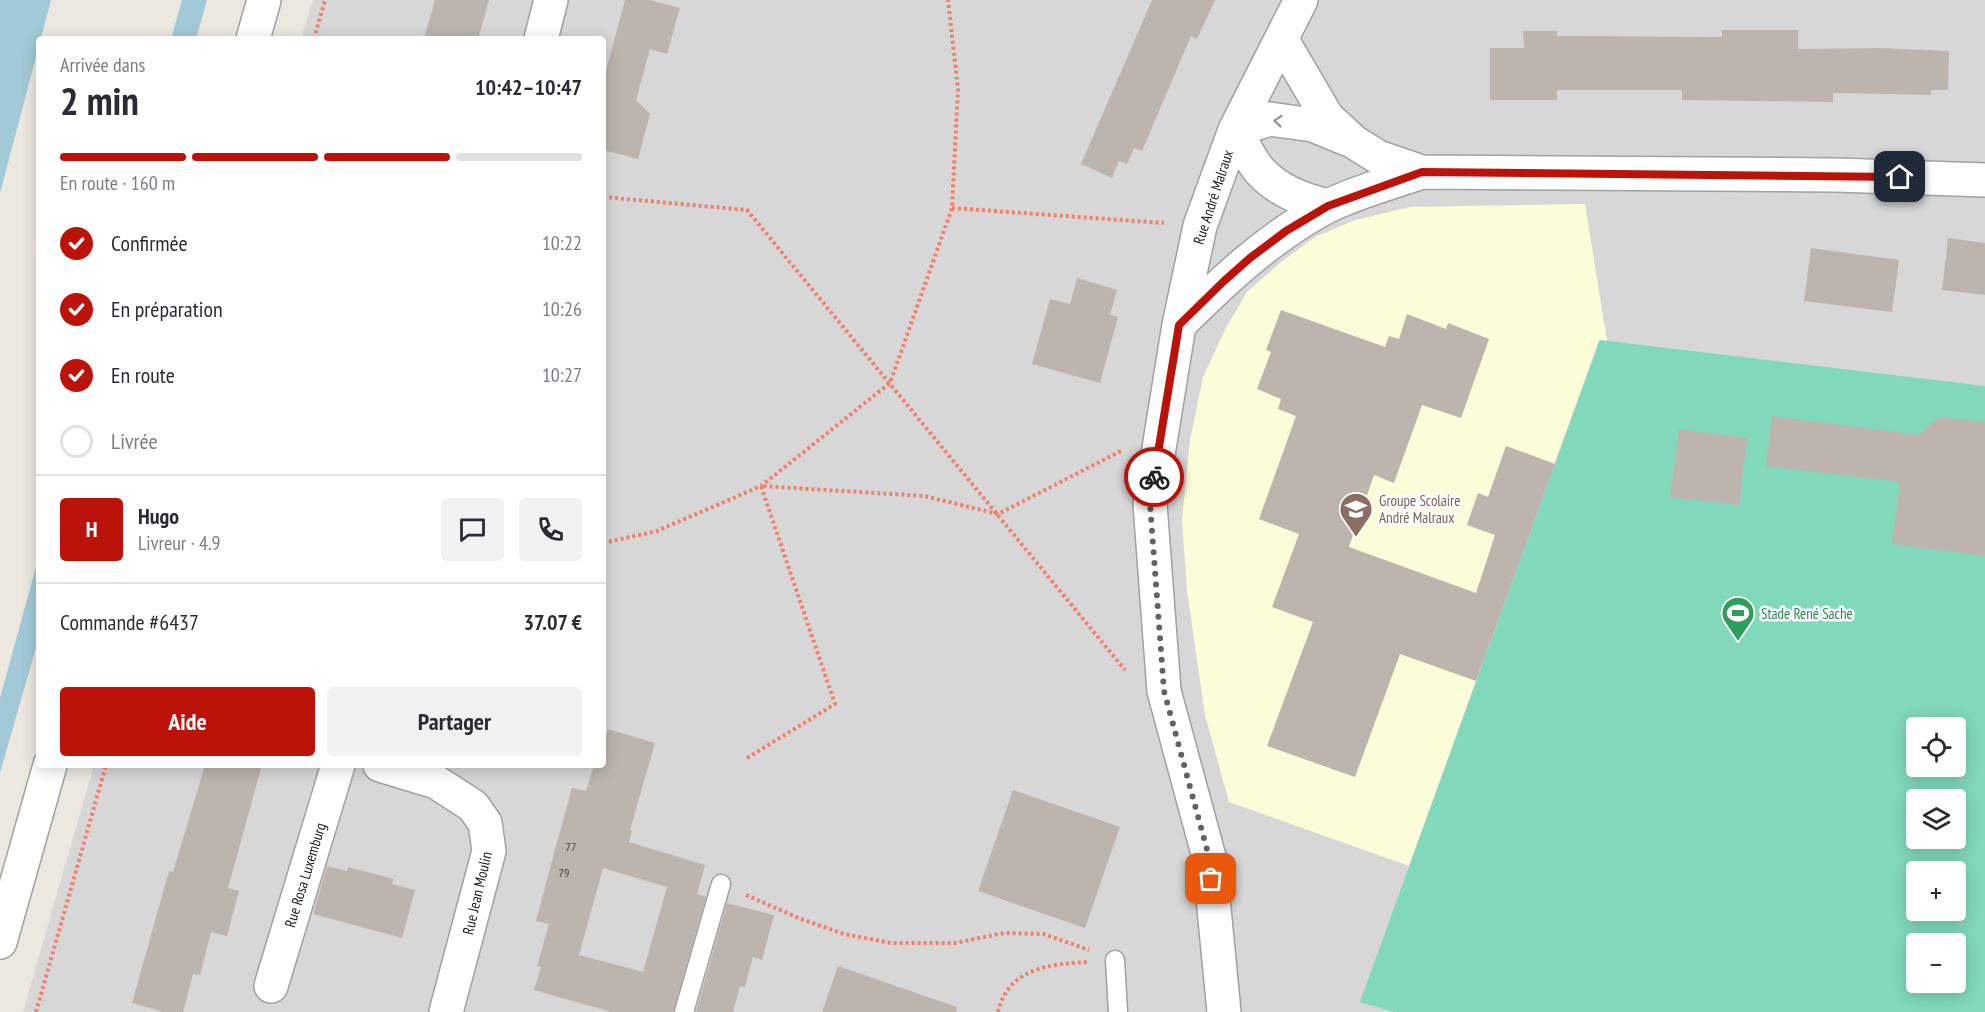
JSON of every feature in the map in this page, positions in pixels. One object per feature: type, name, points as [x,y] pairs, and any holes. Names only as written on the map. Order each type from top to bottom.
[{"type":"street","points":[[254,36],[264,0]]},
{"type":"street","points":[[542,36],[551,0]]},
{"type":"street","name":"Rue André Malraux","points":[[1224,1012],[1209,857],[1164,691],[1150,504],[1179,325],[1200,226],[1235,130],[1301,0]]},
{"type":"street","points":[[1282,40],[1327,117],[1354,142]]},
{"type":"street","points":[[1328,206],[1307,201],[1284,191],[1259,171],[1235,130],[1270,119],[1312,125],[1354,142],[1378,157],[1422,172],[1836,175],[1985,180]]},
{"type":"street","points":[[1179,325],[1250,258],[1286,231],[1328,206],[1422,172]]},
{"type":"street","points":[[0,942],[49,768]]},
{"type":"street","name":"Rue Rosa Luxemburg","points":[[271,986],[337,768]]},
{"type":"street","name":"Rue Jean Moulin","points":[[390,768],[436,782],[473,806],[485,823],[489,851],[446,1012]]},
{"type":"lane","points":[[684,1012],[721,884]]},
{"type":"lane","points":[[1115,960],[1118,1012]]},
{"type":"path","points":[[315,36],[325,0]]},
{"type":"path","points":[[606,542],[657,531],[761,486],[890,383],[952,208],[958,89],[948,0]]},
{"type":"path","points":[[606,197],[747,210],[1130,675],[1164,691]]},
{"type":"path","points":[[952,208],[1200,226]]},
{"type":"path","points":[[761,486],[924,496],[998,514],[1162,430]]},
{"type":"path","points":[[747,758],[835,704],[761,486]]},
{"type":"path","points":[[36,1012],[105,768]]},
{"type":"path","points":[[721,884],[801,919],[844,934],[891,943],[955,943],[1004,933],[1044,934],[1115,960]]},
{"type":"path","points":[[998,1012],[1008,986],[1026,973],[1060,963],[1115,960]]},
{"type":"shaded area","points":[[313,0],[1985,0],[1985,1012],[23,1012],[93,768],[606,768],[606,36],[302,36]]},
{"type":"shaded area","name":"Groupe Scolaire André Malraux","points":[[1585,204],[1607,341],[1599,340],[1409,866],[1229,802],[1205,715],[1187,590],[1182,521],[1190,440],[1203,377],[1226,328],[1247,292],[1281,262],[1315,237],[1355,220],[1410,207]]},
{"type":"green space","name":"Stade René Sache","points":[[1600,340],[1985,386],[1985,1012],[1394,1012],[1360,1002]]},
{"type":"water","points":[[0,0],[51,0],[41,36],[36,36],[36,57],[0,193]]},
{"type":"water","points":[[182,0],[207,0],[197,36],[172,36]]},
{"type":"water","points":[[36,567],[36,647],[0,773],[0,698]]},
{"type":"building","points":[[435,0],[489,0],[479,36],[425,36]]},
{"type":"building","points":[[625,0],[650,0],[680,8],[667,54],[650,49],[636,100],[650,114],[638,159],[606,151],[606,71]]},
{"type":"building","points":[[1152,0],[1215,0],[1197,39],[1191,36],[1142,151],[1134,148],[1127,164],[1119,161],[1112,178],[1081,164]]},
{"type":"building","points":[[1722,30],[1798,30],[1798,49],[1882,48],[1949,51],[1948,90],[1931,90],[1931,95],[1833,93],[1833,102],[1682,100],[1682,90],[1557,90],[1557,100],[1490,100],[1490,48],[1524,48],[1523,31],[1557,31],[1557,36],[1722,37]]},
{"type":"building","points":[[1948,238],[1985,243],[1985,295],[1942,290]]},
{"type":"building","points":[[1811,248],[1899,260],[1892,312],[1804,301]]},
{"type":"building","points":[[1077,278],[1117,290],[1110,315],[1118,317],[1100,383],[1032,364],[1050,299],[1070,304]]},
{"type":"building","points":[[1281,310],[1385,347],[1389,336],[1399,339],[1407,314],[1446,329],[1448,323],[1489,339],[1461,418],[1422,405],[1394,483],[1374,475],[1349,547],[1476,593],[1495,535],[1467,525],[1478,493],[1488,497],[1506,446],[1555,464],[1476,681],[1400,654],[1355,777],[1267,746],[1313,622],[1272,607],[1299,534],[1259,519],[1296,416],[1278,409],[1281,399],[1257,389],[1271,352],[1266,350]]},
{"type":"building","points":[[1772,416],[1919,435],[1939,417],[1985,422],[1985,556],[1892,544],[1900,482],[1766,466]]},
{"type":"building","points":[[1679,429],[1747,438],[1739,505],[1670,497]]},
{"type":"building","points":[[608,729],[655,743],[630,830],[632,830],[629,842],[705,865],[697,894],[706,897],[673,1012],[611,1012],[534,990],[541,967],[537,966],[549,924],[536,921],[572,788],[586,791],[593,768],[606,768]],"holes":[[[603,868],[667,887],[643,972],[579,955]]]},
{"type":"building","points":[[204,768],[261,768],[228,888],[239,891],[227,936],[211,932],[200,975],[193,974],[183,1012],[163,1012],[132,1003],[169,871],[173,872]]},
{"type":"building","points":[[1013,790],[1120,827],[1085,928],[978,891]]},
{"type":"building","points":[[327,866],[347,871],[348,867],[394,879],[392,884],[415,890],[402,938],[313,914]]},
{"type":"building","points":[[727,903],[774,915],[762,960],[753,957],[745,987],[740,986],[733,1012],[696,1012]]},
{"type":"building","points":[[838,966],[957,1007],[956,1012],[822,1012]]},
{"type":"way so far","points":[[1154,477],[1150,504],[1164,691],[1209,857],[1211,879]]},
{"type":"place","name":"Groupe Scolaire André Malraux","points":[[1356,538]]},
{"type":"place","name":"Stade René Sache","points":[[1738,642]]},
{"type":"route","points":[[1154,477],[1179,325],[1250,258],[1286,231],[1328,206],[1422,172],[1900,177]]}]
